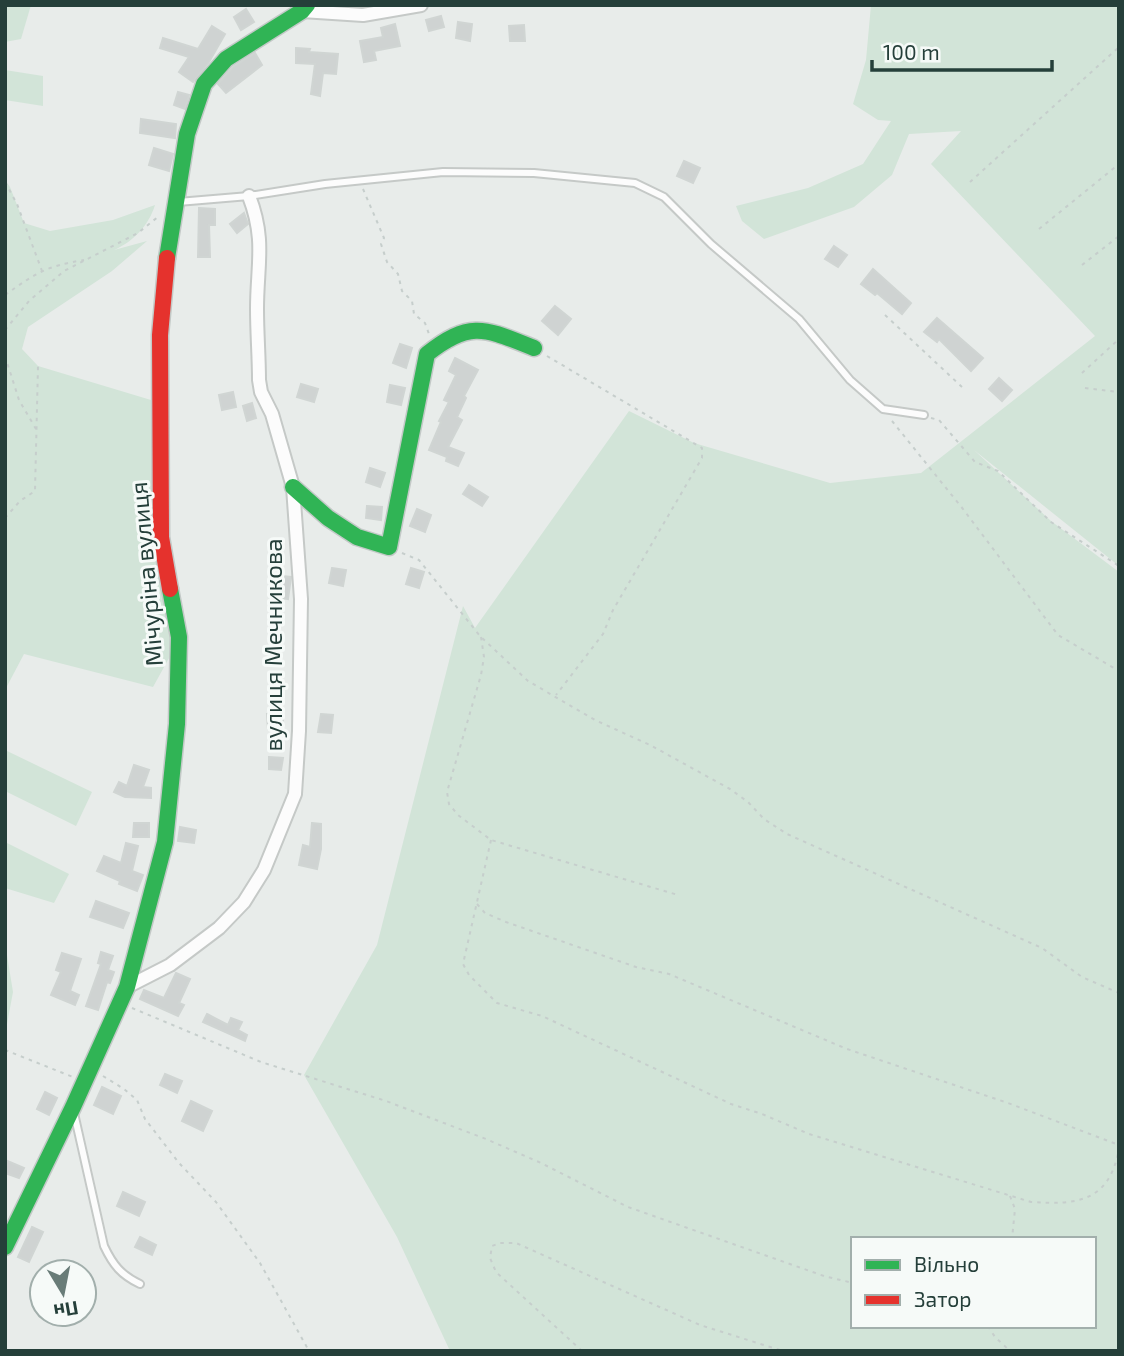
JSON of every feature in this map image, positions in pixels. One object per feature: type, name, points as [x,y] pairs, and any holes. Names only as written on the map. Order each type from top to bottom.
[{"type":"street","points":[[305,8],[363,15],[421,5]]},
{"type":"street","name":"Мічуріна вулиця","points":[[5,1247],[127,987],[165,842],[177,724],[179,637],[161,537],[160,335],[169,238],[187,134],[204,85],[226,59],[305,8]]},
{"type":"street","name":"вулиця Мечникова","points":[[127,987],[170,965],[219,928],[244,902],[264,870],[295,794],[301,599],[293,487],[259,380],[257,307],[260,244],[258,219],[249,196]]},
{"type":"street","points":[[293,487],[328,518],[357,537],[389,547],[427,354],[458,331],[487,330],[534,348]]},
{"type":"lane","points":[[176,202],[249,196],[443,172],[521,173],[635,183],[664,197],[711,244],[799,318],[850,380],[883,409],[924,415]]},
{"type":"lane","points":[[73,1107],[104,1246],[114,1266],[126,1278],[140,1284]]},
{"type":"path","points":[[970,182],[1119,47]]},
{"type":"path","points":[[1039,229],[1119,164]]},
{"type":"path","points":[[359,181],[384,238],[381,244],[387,262],[398,274],[402,291],[412,301],[414,314],[425,323],[434,348]]},
{"type":"path","points":[[5,182],[17,204],[42,271]]},
{"type":"path","points":[[5,330],[29,301],[64,271],[138,233],[176,202]]},
{"type":"path","points":[[1082,265],[1119,236]]},
{"type":"path","points":[[5,295],[55,265],[89,260]]},
{"type":"path","points":[[885,315],[962,387]]},
{"type":"path","points":[[1082,373],[1119,339]]},
{"type":"path","points":[[534,348],[702,448],[702,457],[613,610],[603,634],[555,697]]},
{"type":"path","points":[[5,356],[19,400],[37,429]]},
{"type":"path","points":[[5,518],[20,501],[35,491],[38,366]]},
{"type":"path","points":[[1085,388],[1119,392]]},
{"type":"path","points":[[883,409],[1058,635],[1119,671]]},
{"type":"path","points":[[924,415],[939,420],[975,462],[998,471],[1051,522],[1119,566]]},
{"type":"path","points":[[389,547],[419,560],[480,636],[528,681],[595,720],[650,745],[730,789],[748,802],[764,819],[787,834],[1042,948],[1082,976],[1119,993]]},
{"type":"path","points":[[480,636],[484,657],[481,675],[447,792],[449,804],[458,815],[491,840],[678,895]]},
{"type":"path","points":[[477,904],[485,913],[506,922],[636,967],[669,974],[847,1049],[1008,1103],[1119,1147],[1111,1175],[1095,1195],[1064,1204],[1031,1202],[809,1134],[731,1104],[542,1016],[497,1003],[468,975],[464,964],[477,904],[491,840]]},
{"type":"path","points":[[120,1003],[261,1062],[386,1101],[486,1139],[541,1163],[628,1207],[851,1282]]},
{"type":"path","points":[[5,1050],[124,1089],[137,1100],[145,1119],[179,1163],[216,1202],[260,1263],[309,1351]]},
{"type":"path","points":[[1010,1196],[1015,1209],[1012,1237]]},
{"type":"path","points":[[582,1351],[496,1272],[490,1258],[492,1247],[500,1242],[516,1243],[701,1325],[783,1351]]},
{"type":"path","points":[[989,1328],[1010,1351]]},
{"type":"green space","points":[[5,5],[31,5],[21,39],[5,42]]},
{"type":"green space","points":[[871,5],[1119,5],[1119,566],[974,450],[1051,521],[1119,572],[1119,1351],[450,1351],[397,1237],[304,1075],[377,945],[463,606],[475,628],[629,411],[694,443],[830,483],[921,473],[1095,336],[931,164],[961,131],[909,134],[892,175],[854,207],[764,239],[742,221],[736,206],[808,188],[863,164],[891,121],[878,120],[853,104],[866,60]]},
{"type":"green space","points":[[5,70],[43,76],[43,106],[5,100]]},
{"type":"green space","points":[[5,180],[24,223],[50,231],[113,220],[155,205],[139,232],[114,250],[147,241],[112,271],[28,327],[22,349],[38,366],[151,400],[179,640],[153,687],[24,654],[5,690]]},
{"type":"green space","points":[[5,750],[92,792],[76,826],[5,791]]},
{"type":"green space","points":[[5,842],[69,874],[54,903],[5,888]]},
{"type":"green space","points":[[5,954],[13,992],[5,1035]]},
{"type":"building","points":[[246,9],[254,22],[241,30],[234,17]]},
{"type":"building","points":[[441,16],[444,27],[429,31],[426,20]]},
{"type":"building","points":[[458,22],[472,24],[470,41],[456,38]]},
{"type":"building","points":[[395,24],[400,46],[374,51],[376,60],[364,62],[360,41],[383,37],[381,28]]},
{"type":"building","points":[[524,25],[525,41],[510,41],[509,26]]},
{"type":"building","points":[[212,26],[225,34],[209,62],[193,82],[179,72],[189,57],[160,48],[163,38],[198,49]]},
{"type":"building","points":[[296,48],[310,49],[309,52],[338,54],[336,74],[323,73],[320,96],[311,94],[315,64],[296,63]]},
{"type":"building","points":[[255,53],[262,65],[226,93],[218,84],[233,67]]},
{"type":"building","points":[[178,92],[189,95],[185,109],[174,105]]},
{"type":"building","points":[[141,119],[176,124],[175,138],[140,133]]},
{"type":"building","points":[[154,148],[173,154],[169,171],[149,165]]},
{"type":"building","points":[[684,161],[700,168],[693,183],[677,176]]},
{"type":"building","points":[[199,208],[215,209],[215,225],[209,225],[210,257],[198,257]]},
{"type":"building","points":[[244,213],[248,224],[237,233],[230,224]]},
{"type":"building","points":[[834,246],[847,255],[838,267],[825,259]]},
{"type":"building","points":[[873,269],[911,303],[902,314],[877,293],[875,295],[861,284]]},
{"type":"building","points":[[555,306],[571,319],[558,335],[542,321]]},
{"type":"building","points":[[937,318],[983,358],[971,371],[939,339],[937,342],[924,332]]},
{"type":"building","points":[[400,344],[412,348],[406,368],[393,363]]},
{"type":"building","points":[[455,358],[478,370],[464,396],[466,398],[457,417],[462,420],[448,447],[464,453],[458,466],[446,461],[447,457],[429,450],[449,402],[444,400],[456,375],[449,371]]},
{"type":"building","points":[[999,378],[1012,390],[1002,401],[989,389]]},
{"type":"building","points":[[301,384],[318,389],[314,402],[297,397]]},
{"type":"building","points":[[390,385],[405,388],[401,405],[387,402]]},
{"type":"building","points":[[233,392],[236,407],[222,410],[219,395]]},
{"type":"building","points":[[252,403],[256,418],[247,421],[243,406]]},
{"type":"building","points":[[370,468],[385,473],[380,487],[366,482]]},
{"type":"building","points":[[469,485],[488,497],[482,506],[463,494]]},
{"type":"building","points":[[367,506],[382,507],[381,520],[366,518]]},
{"type":"building","points":[[417,509],[431,515],[425,532],[410,526]]},
{"type":"building","points":[[332,568],[346,570],[343,586],[329,583]]},
{"type":"building","points":[[411,568],[424,572],[419,588],[406,584]]},
{"type":"building","points":[[271,575],[291,577],[288,599],[269,596]]},
{"type":"building","points":[[283,713],[283,727],[268,729],[267,714]]},
{"type":"building","points":[[321,714],[333,715],[331,733],[318,732]]},
{"type":"building","points":[[269,757],[283,758],[281,770],[269,769]]},
{"type":"building","points":[[134,765],[149,770],[143,787],[151,788],[151,798],[125,797],[114,792],[119,782],[127,786]]},
{"type":"building","points":[[134,823],[149,823],[149,837],[133,837]]},
{"type":"building","points":[[312,823],[321,824],[321,849],[317,869],[299,865],[303,845],[310,847]]},
{"type":"building","points":[[180,827],[196,830],[194,843],[178,841]]},
{"type":"building","points":[[126,843],[138,846],[132,871],[143,875],[137,891],[97,871],[104,856],[121,863]]},
{"type":"building","points":[[96,901],[129,913],[123,928],[90,917]]},
{"type":"building","points":[[101,952],[113,956],[108,970],[114,972],[110,983],[107,982],[98,1010],[86,1006],[101,964],[98,963]]},
{"type":"building","points":[[62,953],[81,959],[70,991],[79,995],[75,1005],[51,995],[61,972],[56,970]]},
{"type":"building","points":[[176,973],[190,979],[179,1003],[184,1005],[178,1016],[140,999],[144,990],[164,998]]},
{"type":"building","points":[[207,1014],[228,1025],[231,1018],[242,1022],[238,1030],[247,1035],[245,1041],[203,1022]]},
{"type":"building","points":[[165,1074],[182,1081],[177,1093],[160,1085]]},
{"type":"building","points":[[102,1087],[121,1096],[113,1114],[94,1105]]},
{"type":"building","points":[[45,1092],[57,1098],[49,1115],[37,1109]]},
{"type":"building","points":[[191,1101],[212,1111],[203,1131],[182,1121]]},
{"type":"building","points":[[5,1160],[24,1168],[19,1178],[5,1173]]},
{"type":"building","points":[[123,1192],[145,1202],[139,1216],[117,1206]]},
{"type":"building","points":[[32,1227],[43,1232],[28,1262],[18,1257]]},
{"type":"building","points":[[140,1237],[156,1245],[152,1255],[135,1247]]},
{"type":"traffic: fast","points":[[167,258],[187,134],[204,84],[226,59],[302,11],[307,5]]},
{"type":"traffic: fast","points":[[293,487],[328,518],[357,537],[389,547],[427,354],[456,336],[479,331],[491,332],[534,348]]},
{"type":"traffic: fast","points":[[5,1247],[127,987],[165,842],[177,724],[179,637],[170,589]]},
{"type":"traffic: jam","points":[[167,258],[160,335],[161,537],[170,589]]}]
